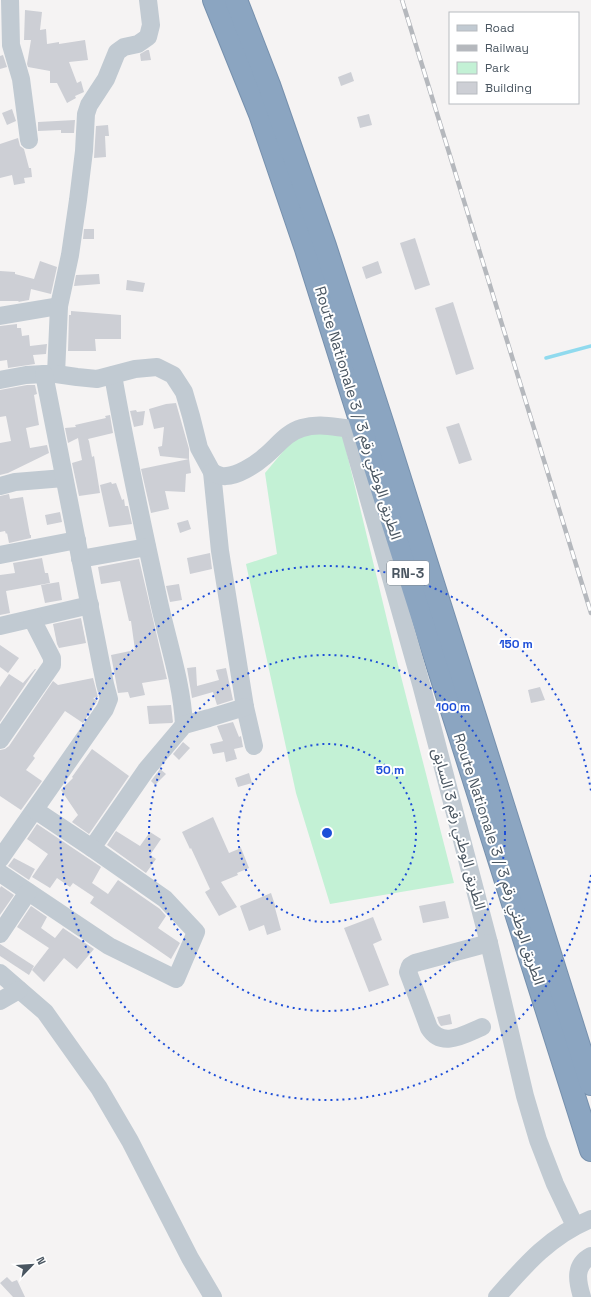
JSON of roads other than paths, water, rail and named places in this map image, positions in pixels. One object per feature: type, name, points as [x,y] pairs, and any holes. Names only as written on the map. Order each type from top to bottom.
[{"type":"highway","name":"Route Nationale 3 / الطريق الوطني رقم 3","points":[[214,0],[260,114],[304,241],[356,429],[394,495],[591,1084]]},
{"type":"highway","name":"Route Nationale 3 / الطريق الوطني رقم 3","points":[[236,0],[269,85],[325,246],[394,495],[591,1150]]},
{"type":"street","points":[[10,0],[11,45],[21,79],[29,140]]},
{"type":"street","points":[[0,859],[105,710],[109,699],[64,478],[50,374],[58,306],[70,255],[78,200],[84,151],[86,114],[89,105],[106,79],[117,52],[124,47],[138,44],[148,37],[150,25],[148,0]]},
{"type":"street","points":[[0,316],[58,306]]},
{"type":"street","points":[[0,380],[26,375],[50,374],[97,379],[135,369],[157,367],[172,375],[184,392],[198,448],[212,472],[220,551],[245,706],[254,746]]},
{"type":"street","points":[[113,375],[122,432],[179,683],[184,724]]},
{"type":"street","points":[[212,472],[225,477],[238,474],[264,458],[283,438],[301,428],[321,424],[356,429]]},
{"type":"street","name":"الطريق الوطني رقم 3 السابق","points":[[356,429],[489,943],[525,1096],[536,1133],[555,1184],[583,1223]]},
{"type":"street","points":[[0,486],[15,482],[64,478]]},
{"type":"street","points":[[0,555],[77,540]]},
{"type":"street","points":[[80,559],[147,547]]},
{"type":"street","points":[[0,626],[90,605]]},
{"type":"street","points":[[0,740],[52,665],[52,658],[32,619]]},
{"type":"street","points":[[92,848],[146,770],[184,724],[209,718],[245,706]]},
{"type":"street","points":[[0,873],[109,946],[176,979],[196,932],[165,899],[35,810]]},
{"type":"street","points":[[0,934],[28,892]]},
{"type":"street","points":[[482,1027],[450,1039],[436,1036],[429,1028],[408,972],[410,966],[415,963],[489,943]]},
{"type":"street","points":[[0,973],[45,1012],[99,1088],[130,1141],[190,1258],[212,1297]]},
{"type":"street","points":[[0,1001],[19,990]]},
{"type":"street","points":[[497,1297],[540,1250],[554,1239],[583,1223]]},
{"type":"street","points":[[582,1297],[577,1283],[578,1271],[584,1261],[591,1256]]},
{"type":"waterway","points":[[546,358],[591,346]]},
{"type":"railway","points":[[402,0],[591,613]]}]
